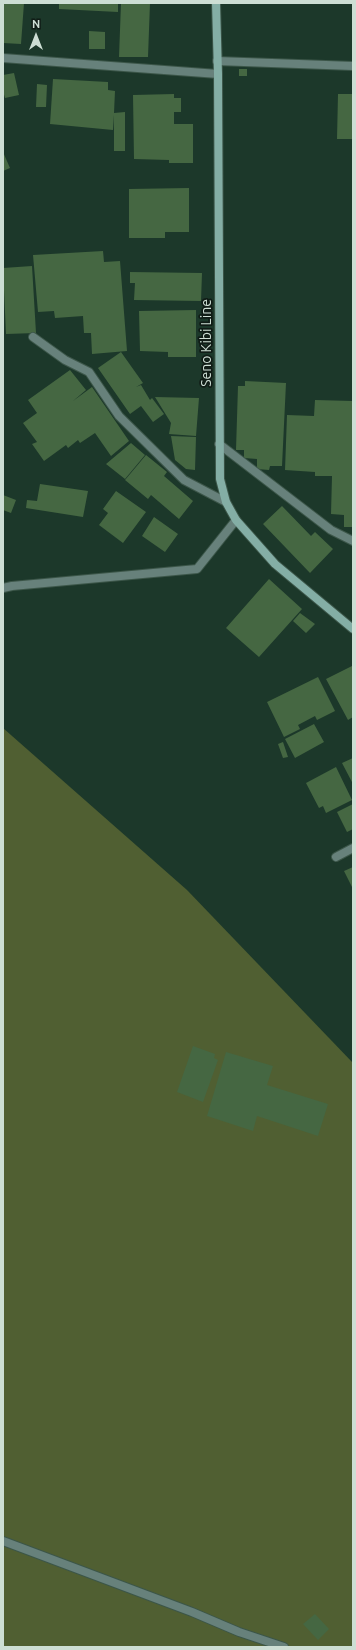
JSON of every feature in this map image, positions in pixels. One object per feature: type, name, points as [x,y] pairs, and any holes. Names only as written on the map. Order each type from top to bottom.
[{"type":"main road","name":"Seno Kibi Line","points":[[216,3],[218,74],[220,479],[226,502],[236,520],[275,564],[353,629]]},
{"type":"street","points":[[3,58],[218,74]]},
{"type":"street","points":[[217,61],[353,66]]},
{"type":"street","points":[[33,337],[65,360],[89,372],[119,416],[184,480],[226,502]]},
{"type":"street","points":[[219,444],[331,530],[353,541]]},
{"type":"street","points":[[3,588],[197,569],[236,520]]},
{"type":"street","points":[[336,857],[353,848]]},
{"type":"street","points":[[3,1541],[192,1612],[239,1632],[284,1647]]},
{"type":"green space","points":[[3,728],[187,890],[353,1063],[353,1647],[3,1647]]},
{"type":"building","points":[[4,3],[24,3],[21,44],[3,43]]},
{"type":"building","points":[[59,3],[118,3],[118,12],[59,9]]},
{"type":"building","points":[[121,3],[150,3],[148,57],[119,57]]},
{"type":"building","points":[[89,31],[105,32],[105,49],[89,49]]},
{"type":"building","points":[[239,69],[247,69],[247,76],[239,76]]},
{"type":"building","points":[[14,73],[19,95],[5,98],[3,91],[3,75]]},
{"type":"building","points":[[53,79],[108,82],[108,90],[115,91],[114,113],[125,112],[125,151],[114,151],[114,115],[113,130],[50,124]]},
{"type":"building","points":[[37,84],[47,85],[46,107],[36,107]]},
{"type":"building","points":[[174,94],[174,98],[181,98],[181,112],[174,112],[174,124],[193,124],[193,163],[169,163],[169,160],[134,159],[133,95]]},
{"type":"building","points":[[338,94],[353,94],[353,139],[337,139]]},
{"type":"building","points":[[3,152],[10,168],[3,171]]},
{"type":"building","points":[[189,188],[189,232],[165,232],[165,238],[129,238],[129,189]]},
{"type":"building","points":[[103,251],[104,262],[120,261],[127,351],[92,354],[91,333],[84,333],[83,316],[55,318],[54,311],[38,312],[33,255]]},
{"type":"building","points":[[32,266],[36,333],[6,334],[3,268]]},
{"type":"building","points":[[130,272],[202,273],[201,301],[134,300],[135,283],[130,283]]},
{"type":"building","points":[[196,310],[196,357],[168,357],[168,352],[140,351],[139,311]]},
{"type":"building","points":[[121,352],[143,383],[136,387],[141,385],[150,400],[152,398],[164,414],[153,422],[141,406],[130,414],[98,368]]},
{"type":"building","points":[[70,370],[86,390],[73,401],[92,387],[129,441],[111,456],[95,433],[80,443],[78,440],[68,448],[66,445],[44,461],[32,444],[37,442],[23,423],[37,413],[28,400]]},
{"type":"building","points":[[245,381],[286,383],[282,466],[270,466],[269,470],[257,469],[257,459],[244,458],[244,450],[236,450],[238,386],[245,386]]},
{"type":"building","points":[[155,397],[199,398],[196,436],[169,434],[171,423]]},
{"type":"building","points":[[315,400],[352,401],[353,527],[344,527],[344,515],[331,514],[332,476],[315,476],[315,472],[285,470],[287,415],[314,416]]},
{"type":"building","points":[[171,436],[196,437],[195,470],[186,469],[175,460]]},
{"type":"building","points":[[131,443],[145,455],[125,479],[106,464]]},
{"type":"building","points":[[146,455],[167,472],[164,476],[193,501],[179,519],[151,495],[148,499],[125,480]]},
{"type":"building","points":[[40,484],[88,491],[83,517],[26,508],[27,500],[37,501]]},
{"type":"building","points":[[116,491],[146,512],[123,543],[99,525],[108,513],[103,509]]},
{"type":"building","points":[[3,495],[16,500],[11,513],[3,510]]},
{"type":"building","points":[[282,506],[311,536],[315,532],[333,549],[310,573],[263,524]]},
{"type":"building","points":[[154,517],[178,534],[165,552],[142,536]]},
{"type":"building","points":[[269,579],[302,609],[259,657],[226,628]]},
{"type":"building","points":[[300,613],[315,624],[306,633],[293,621]]},
{"type":"building","points":[[352,666],[353,717],[348,720],[326,679]]},
{"type":"building","points":[[318,677],[335,711],[317,720],[315,716],[298,725],[300,729],[284,737],[267,702]]},
{"type":"building","points":[[314,724],[324,742],[295,758],[285,739]]},
{"type":"building","points":[[283,742],[288,757],[283,758],[278,744]]},
{"type":"building","points":[[353,758],[353,784],[342,763]]},
{"type":"building","points":[[336,767],[352,800],[326,813],[323,806],[319,808],[306,783]]},
{"type":"building","points":[[353,804],[353,829],[347,832],[337,812]]},
{"type":"building","points":[[353,867],[353,889],[344,871]]},
{"type":"building","points":[[193,1046],[215,1054],[214,1058],[218,1060],[203,1102],[177,1092]]},
{"type":"building","points":[[226,1052],[273,1066],[267,1085],[328,1104],[318,1136],[257,1116],[253,1131],[207,1116]]},
{"type":"building","points":[[315,1614],[329,1629],[318,1640],[303,1624]]}]
